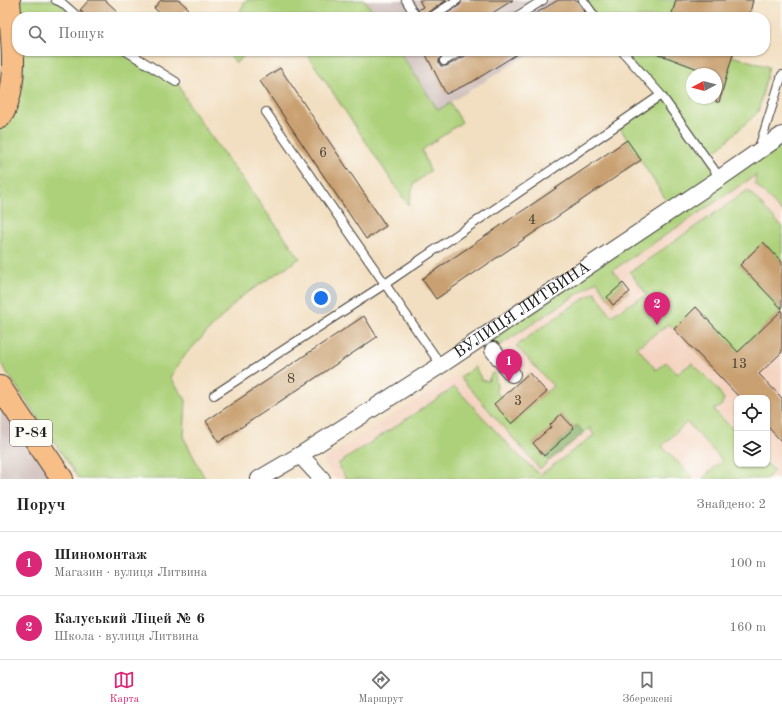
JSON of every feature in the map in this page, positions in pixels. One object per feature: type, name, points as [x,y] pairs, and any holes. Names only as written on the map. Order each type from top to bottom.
[{"type":"main road","points":[[10,0],[12,35]]},
{"type":"main road","points":[[0,117],[10,94],[14,70],[13,56]]},
{"type":"main road","name":"Р-84","points":[[0,387],[62,479]]},
{"type":"street","name":"ВУЛИЦЯ ЛИТВИНА","points":[[258,479],[300,455],[441,365],[782,135]]},
{"type":"street","points":[[493,350],[512,374]]},
{"type":"street","points":[[300,455],[322,479]]},
{"type":"lane","points":[[56,0],[61,2],[72,12]]},
{"type":"lane","points":[[406,0],[413,12]]},
{"type":"lane","points":[[439,12],[458,0]]},
{"type":"lane","points":[[524,12],[543,0]]},
{"type":"lane","points":[[583,0],[591,12]]},
{"type":"lane","points":[[134,56],[176,82]]},
{"type":"lane","points":[[444,61],[452,56]]},
{"type":"lane","points":[[626,56],[661,95],[720,178]]},
{"type":"lane","points":[[759,150],[782,74]]},
{"type":"lane","points":[[214,395],[385,284],[661,95]]},
{"type":"lane","points":[[266,112],[441,365]]},
{"type":"lane","points":[[480,338],[493,350]]},
{"type":"shaded area","points":[[365,0],[591,0],[599,11],[597,12],[373,12]]},
{"type":"shaded area","points":[[402,56],[526,56],[438,110]]},
{"type":"shaded area","points":[[756,175],[755,184],[782,212],[782,473],[776,479],[334,479],[323,460],[457,374],[540,468],[583,432],[503,344],[597,281],[614,305],[630,292],[613,270]]},
{"type":"shaded area","points":[[0,401],[53,479],[0,479]]},
{"type":"green space","points":[[9,0],[56,0],[72,12],[12,12],[12,56],[134,56],[176,82],[191,109],[300,258],[241,297],[186,354],[170,377],[186,400],[184,438],[205,479],[79,479],[0,362],[0,133],[3,113]]},
{"type":"green space","points":[[246,0],[365,0],[373,12],[240,12]]},
{"type":"green space","points":[[583,0],[676,0],[672,12],[591,12]]},
{"type":"green space","points":[[230,56],[244,56],[236,63]]},
{"type":"green space","points":[[308,56],[402,56],[438,110],[450,103],[462,122],[422,150],[430,171],[414,184],[408,205]]},
{"type":"green space","points":[[626,56],[663,56],[695,68],[686,68],[686,104],[722,104],[722,91],[732,56],[769,67],[758,112],[707,159],[720,176],[782,135],[782,212],[755,184],[756,175],[613,270],[623,283],[607,297],[597,281],[493,350],[480,338],[672,209],[618,125],[661,95]]},
{"type":"green space","points":[[748,190],[782,227],[782,262],[763,242],[740,265],[782,310],[738,352],[696,307],[674,329],[669,324],[637,347],[656,370],[666,362],[677,374],[692,363],[715,386],[724,399],[721,406],[714,410],[734,430],[734,467],[770,467],[774,470],[766,479],[702,479],[722,460],[687,422],[662,446],[694,479],[346,479],[338,464],[455,387],[517,454],[540,475],[594,435],[590,427],[584,433],[577,425],[574,428],[561,414],[550,425],[562,439],[558,444],[547,431],[533,443],[549,461],[540,469],[460,377],[475,367],[482,380],[488,381],[492,373],[495,374],[497,386],[496,392],[502,397],[512,424],[553,386],[516,346],[563,312],[595,292],[611,316],[647,295],[630,272]]},
{"type":"green space","points":[[577,425],[584,433],[549,461],[544,456]]},
{"type":"building","points":[[89,0],[105,0],[117,11],[82,12],[80,10]]},
{"type":"building","points":[[161,0],[179,0],[188,8],[184,12],[158,12],[154,8]]},
{"type":"building","points":[[419,0],[447,0],[428,12],[419,12],[418,10],[423,7]]},
{"type":"building","points":[[462,0],[513,0],[494,12],[449,12],[460,5]]},
{"type":"building","points":[[558,0],[577,0],[585,12],[538,12]]},
{"type":"building","points":[[676,0],[753,0],[750,12],[672,12]]},
{"type":"building","points":[[427,56],[440,56],[439,63],[441,66],[446,66],[465,56],[514,56],[472,82],[446,94]]},
{"type":"building","points":[[664,56],[733,56],[722,92],[722,68],[695,68]]},
{"type":"building","points":[[280,68],[386,226],[366,239],[260,81]]},
{"type":"building","points":[[627,140],[641,160],[436,299],[422,279]]},
{"type":"building","points":[[763,242],[782,262],[782,309],[740,265]]},
{"type":"building","points":[[623,283],[630,292],[613,305],[607,297]]},
{"type":"building","points":[[696,307],[738,352],[782,310],[782,352],[759,374],[782,398],[782,442],[770,429],[770,395],[737,395],[674,329]]},
{"type":"building","points":[[364,316],[377,337],[219,442],[206,421]]},
{"type":"building","points":[[529,373],[547,392],[512,424],[494,404]]},
{"type":"building","points":[[561,414],[574,428],[544,456],[533,443],[551,427],[550,425]]},
{"type":"place","name":"Калуський Ліцей № 6","points":[[657,325]]},
{"type":"place","name":"Шиномонтаж","points":[[509,382]]}]
